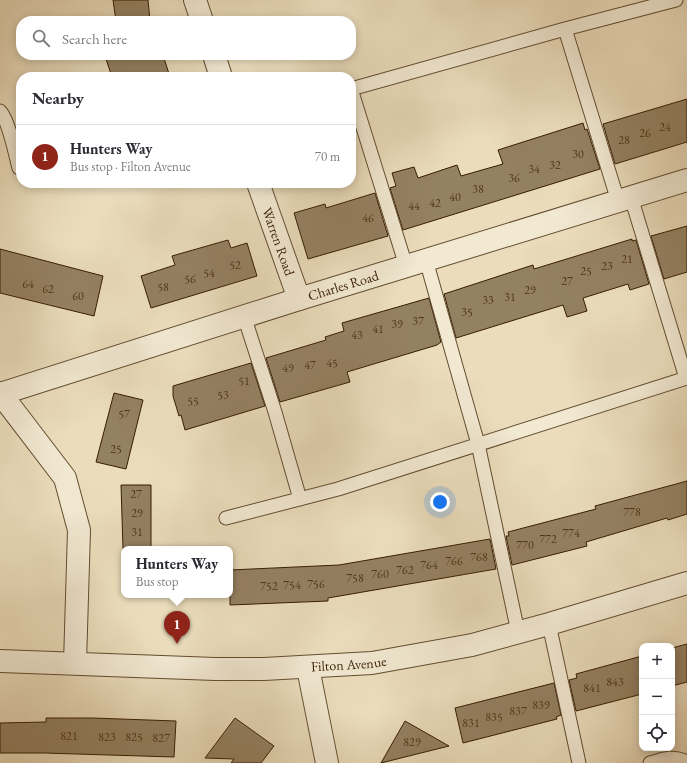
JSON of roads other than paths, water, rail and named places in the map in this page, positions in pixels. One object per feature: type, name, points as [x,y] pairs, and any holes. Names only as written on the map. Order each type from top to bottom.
[{"type":"street","points":[[195,0],[200,16]]},
{"type":"street","points":[[216,60],[219,72]]},
{"type":"street","name":"Charles Road","points":[[0,393],[244,316],[687,180]]},
{"type":"street","name":"Warren Road","points":[[260,188],[299,299]]},
{"type":"street","points":[[0,393],[65,478],[79,530],[75,663]]},
{"type":"street","name":"Filton Avenue","points":[[0,661],[215,669],[308,668],[372,663],[472,644],[549,624],[687,583]]},
{"type":"street","points":[[308,668],[327,763]]},
{"type":"lane","points":[[356,88],[565,29],[676,0]]},
{"type":"lane","points":[[226,518],[338,489],[686,378],[565,29]]},
{"type":"lane","points":[[356,102],[416,263],[478,444],[518,632]]},
{"type":"lane","points":[[0,111],[8,128],[16,157]]},
{"type":"lane","points":[[244,316],[275,412],[300,499]]},
{"type":"lane","points":[[549,624],[579,763]]},
{"type":"lane","points":[[650,763],[665,758],[679,758],[687,762]]},
{"type":"place","name":"Hunters Way","points":[[177,644]]}]
